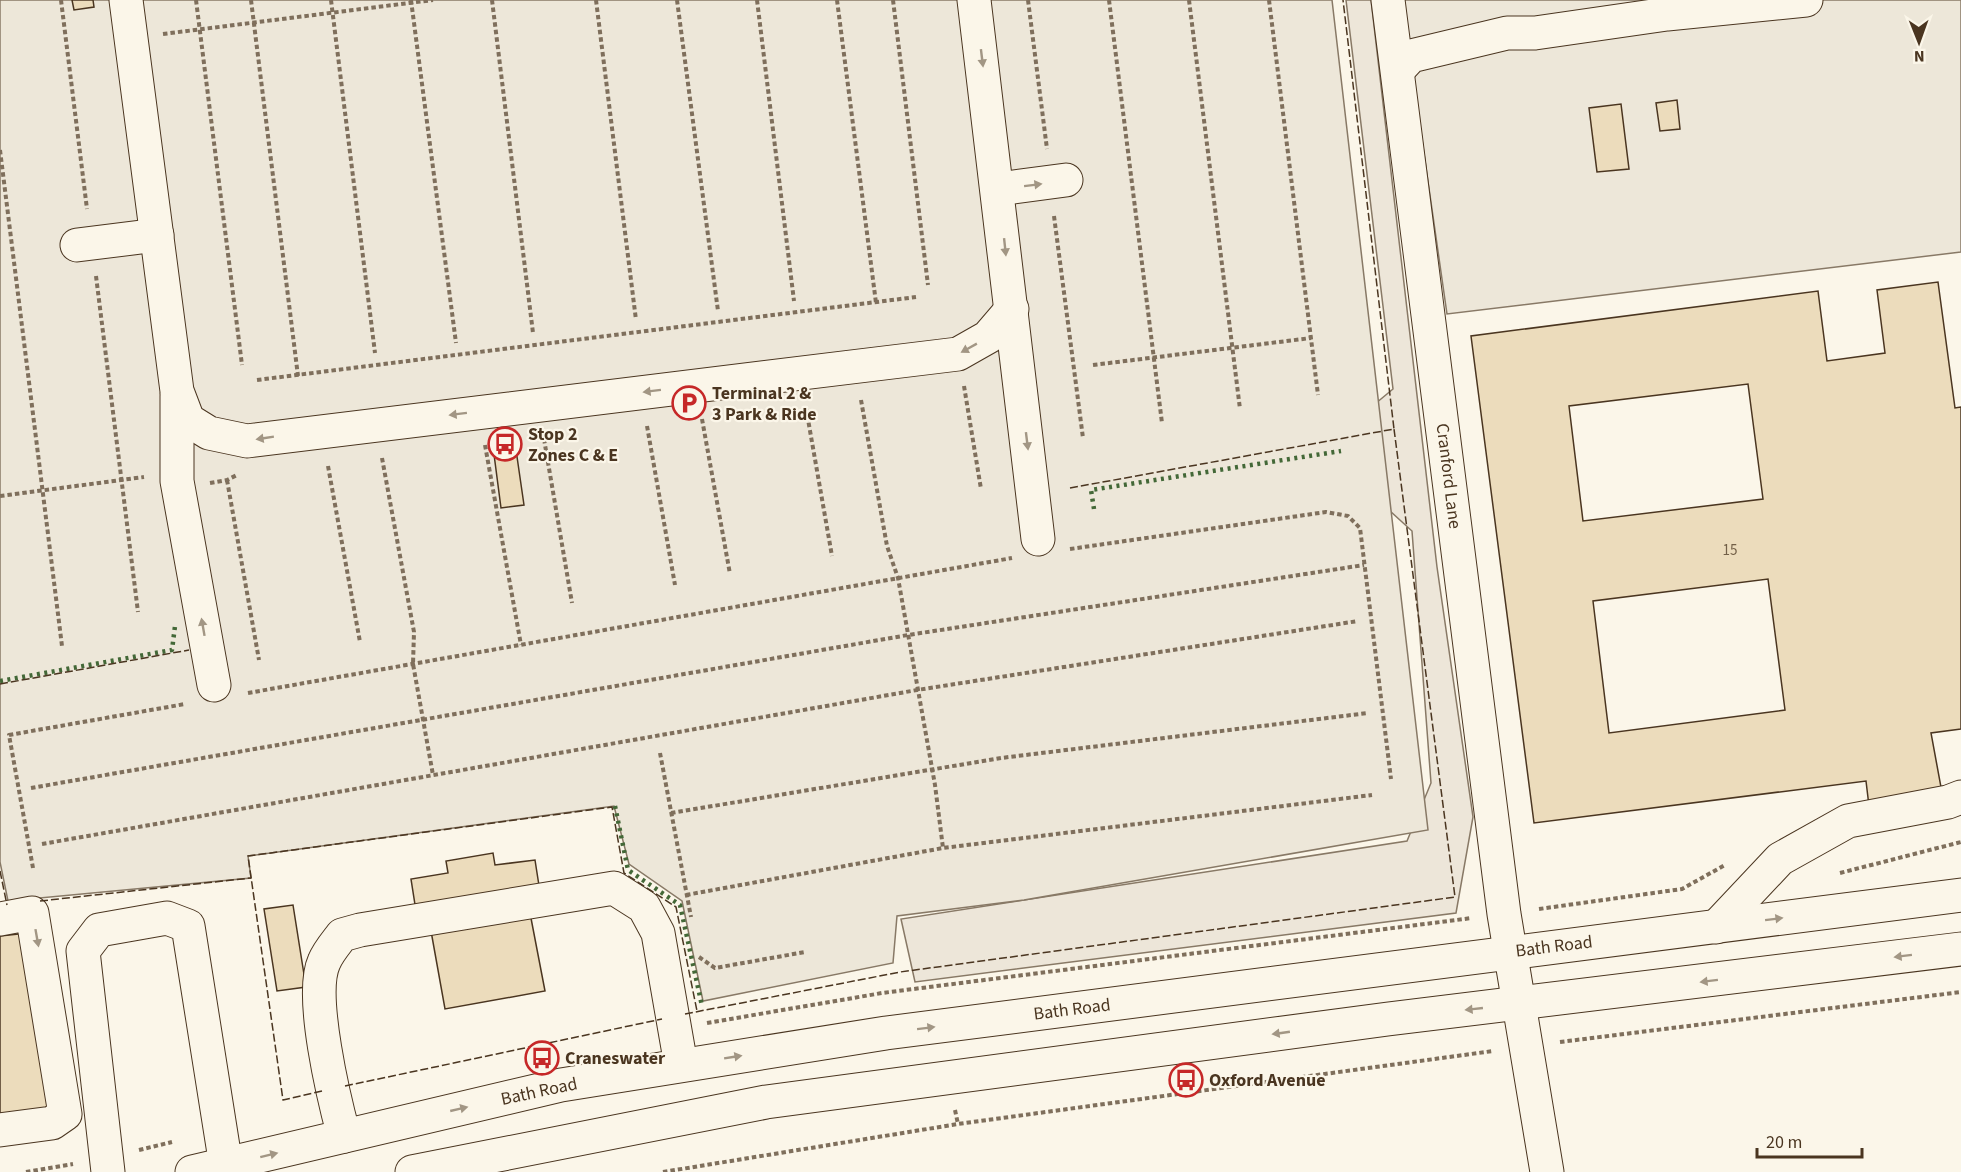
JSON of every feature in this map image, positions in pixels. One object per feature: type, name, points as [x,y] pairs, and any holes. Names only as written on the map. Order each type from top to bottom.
[{"type":"main road","points":[[126,0],[177,391],[177,481],[216,694]]},
{"type":"main road","points":[[974,0],[999,189],[1040,549]]},
{"type":"main road","name":"Cranford Lane","points":[[1388,0],[1510,951]]},
{"type":"main road","points":[[1398,70],[1411,56],[1507,33],[1535,33],[1667,14],[1806,0]]},
{"type":"main road","points":[[999,189],[1066,180]]},
{"type":"main road","points":[[84,244],[157,235]]},
{"type":"main road","points":[[177,391],[188,420],[209,433],[247,441],[958,354],[988,337],[1012,309]]},
{"type":"main road","points":[[1716,927],[1779,859],[1848,821],[1948,802],[1961,797]]},
{"type":"main road","points":[[344,1136],[333,1089],[318,993],[323,963],[342,935],[360,930],[614,888],[644,907],[658,933],[681,1065]]},
{"type":"main road","name":"Bath Road","points":[[192,1172],[226,1169],[344,1136],[561,1085],[898,1031],[1961,895]]},
{"type":"main road","points":[[0,919],[32,913],[65,1114],[52,1123],[0,1130]]},
{"type":"main road","points":[[108,1172],[83,951],[99,930],[167,918],[188,926],[226,1169]]},
{"type":"main road","points":[[412,1172],[766,1102],[1388,1019],[1961,949]]},
{"type":"main road","points":[[1510,951],[1547,1172]]},
{"type":"path","points":[[61,0],[84,244],[122,480],[138,612]]},
{"type":"path","points":[[196,0],[242,366]]},
{"type":"path","points":[[251,0],[298,376]]},
{"type":"path","points":[[331,0],[375,353]]},
{"type":"path","points":[[131,38],[433,0]]},
{"type":"path","points":[[492,0],[533,333]]},
{"type":"path","points":[[596,0],[636,320]]},
{"type":"path","points":[[677,0],[718,310]]},
{"type":"path","points":[[757,0],[794,301]]},
{"type":"path","points":[[837,0],[876,303]]},
{"type":"path","points":[[893,0],[928,285]]},
{"type":"path","points":[[1109,0],[1162,423]]},
{"type":"path","points":[[1189,0],[1240,409]]},
{"type":"path","points":[[1269,0],[1318,395]]},
{"type":"path","points":[[411,1],[456,342]]},
{"type":"path","points":[[0,150],[62,646]]},
{"type":"path","points":[[257,380],[916,297]]},
{"type":"path","points":[[1093,365],[1311,338]]},
{"type":"path","points":[[963,380],[981,489]]},
{"type":"path","points":[[859,392],[887,546],[898,578],[916,690],[932,770],[943,848]]},
{"type":"path","points":[[804,398],[832,556]]},
{"type":"path","points":[[700,411],[730,574]]},
{"type":"path","points":[[646,418],[675,585]]},
{"type":"path","points":[[543,431],[572,603]]},
{"type":"path","points":[[484,438],[521,645]]},
{"type":"path","points":[[381,451],[414,632],[413,664],[433,776]]},
{"type":"path","points":[[327,458],[360,642]]},
{"type":"path","points":[[0,496],[158,477],[197,485],[227,480],[243,472]]},
{"type":"path","points":[[227,480],[259,660]]},
{"type":"path","points":[[33,868],[9,735],[216,694],[521,645],[898,578],[1040,549],[1326,512],[1347,516],[1360,528],[1391,779]]},
{"type":"path","points":[[31,788],[908,635],[1364,565]]},
{"type":"path","points":[[42,844],[916,690],[1358,621]]},
{"type":"path","points":[[671,813],[1001,758],[1368,713]]},
{"type":"path","points":[[660,753],[693,927]]},
{"type":"path","points":[[686,895],[943,848],[1372,795]]},
{"type":"path","points":[[698,949],[700,959],[715,968],[805,952]]},
{"type":"path","points":[[663,1172],[946,1126],[1526,1046],[1961,992]]},
{"type":"shaded area","name":"Terminal 2 & 3 Park & Ride","points":[[0,0],[1332,0],[1428,830],[1024,900],[897,916],[893,963],[703,1001],[682,901],[629,864],[614,806],[248,856],[251,878],[8,901],[0,862]]},
{"type":"shaded area","points":[[1346,0],[1371,0],[1437,567],[1473,817],[1456,913],[915,982],[901,919],[1407,841],[1431,783],[1412,531],[1357,481],[1340,433],[1393,389]]},
{"type":"shaded area","points":[[1402,0],[1961,0],[1961,252],[1447,314]]},
{"type":"building","points":[[72,0],[93,0],[94,7],[74,10]]},
{"type":"building","points":[[1677,100],[1680,129],[1660,131],[1656,103]]},
{"type":"building","points":[[1621,104],[1629,169],[1597,172],[1589,108]]},
{"type":"building","points":[[1938,282],[1955,408],[1961,407],[1961,729],[1931,733],[1943,798],[1869,806],[1866,781],[1534,823],[1471,336],[1818,291],[1827,361],[1885,353],[1877,290]],"holes":[[[1748,384],[1763,499],[1583,521],[1569,406]],[[1768,579],[1785,710],[1609,733],[1593,601]]]},
{"type":"building","points":[[514,436],[524,505],[501,508],[492,439]]},
{"type":"building","points":[[493,853],[495,865],[535,860],[540,892],[416,911],[411,879],[448,873],[446,861]]},
{"type":"building","points":[[293,905],[306,987],[277,991],[264,909]]},
{"type":"building","points":[[530,913],[545,991],[445,1009],[431,931]]},
{"type":"building","points":[[28,933],[53,1109],[0,1117],[0,936]]},
{"type":"hedge","points":[[1094,509],[1091,490],[1341,451]]},
{"type":"hedge","points":[[0,681],[172,650],[175,626]]},
{"type":"hedge","points":[[615,806],[628,870],[680,905],[702,1006]]},
{"type":"fence","points":[[1070,488],[1394,429],[1343,0]]},
{"type":"fence","points":[[685,1014],[900,972],[1455,897],[1394,429]]},
{"type":"fence","points":[[0,684],[189,650]]},
{"type":"fence","points":[[322,1091],[283,1100],[248,856],[612,807],[624,873],[676,907],[697,1011]]},
{"type":"fence","points":[[0,871],[7,905]]},
{"type":"fence","points":[[40,901],[251,878]]},
{"type":"fence","points":[[345,1086],[662,1019]]},
{"type":"place","name":"Terminal 2 & 3 Park & Ride","points":[[689,403]]},
{"type":"place","name":"Stop 2 Zones C & E","points":[[505,444]]},
{"type":"place","name":"Craneswater","points":[[542,1058]]},
{"type":"place","name":"Oxford Avenue","points":[[1186,1080]]}]
